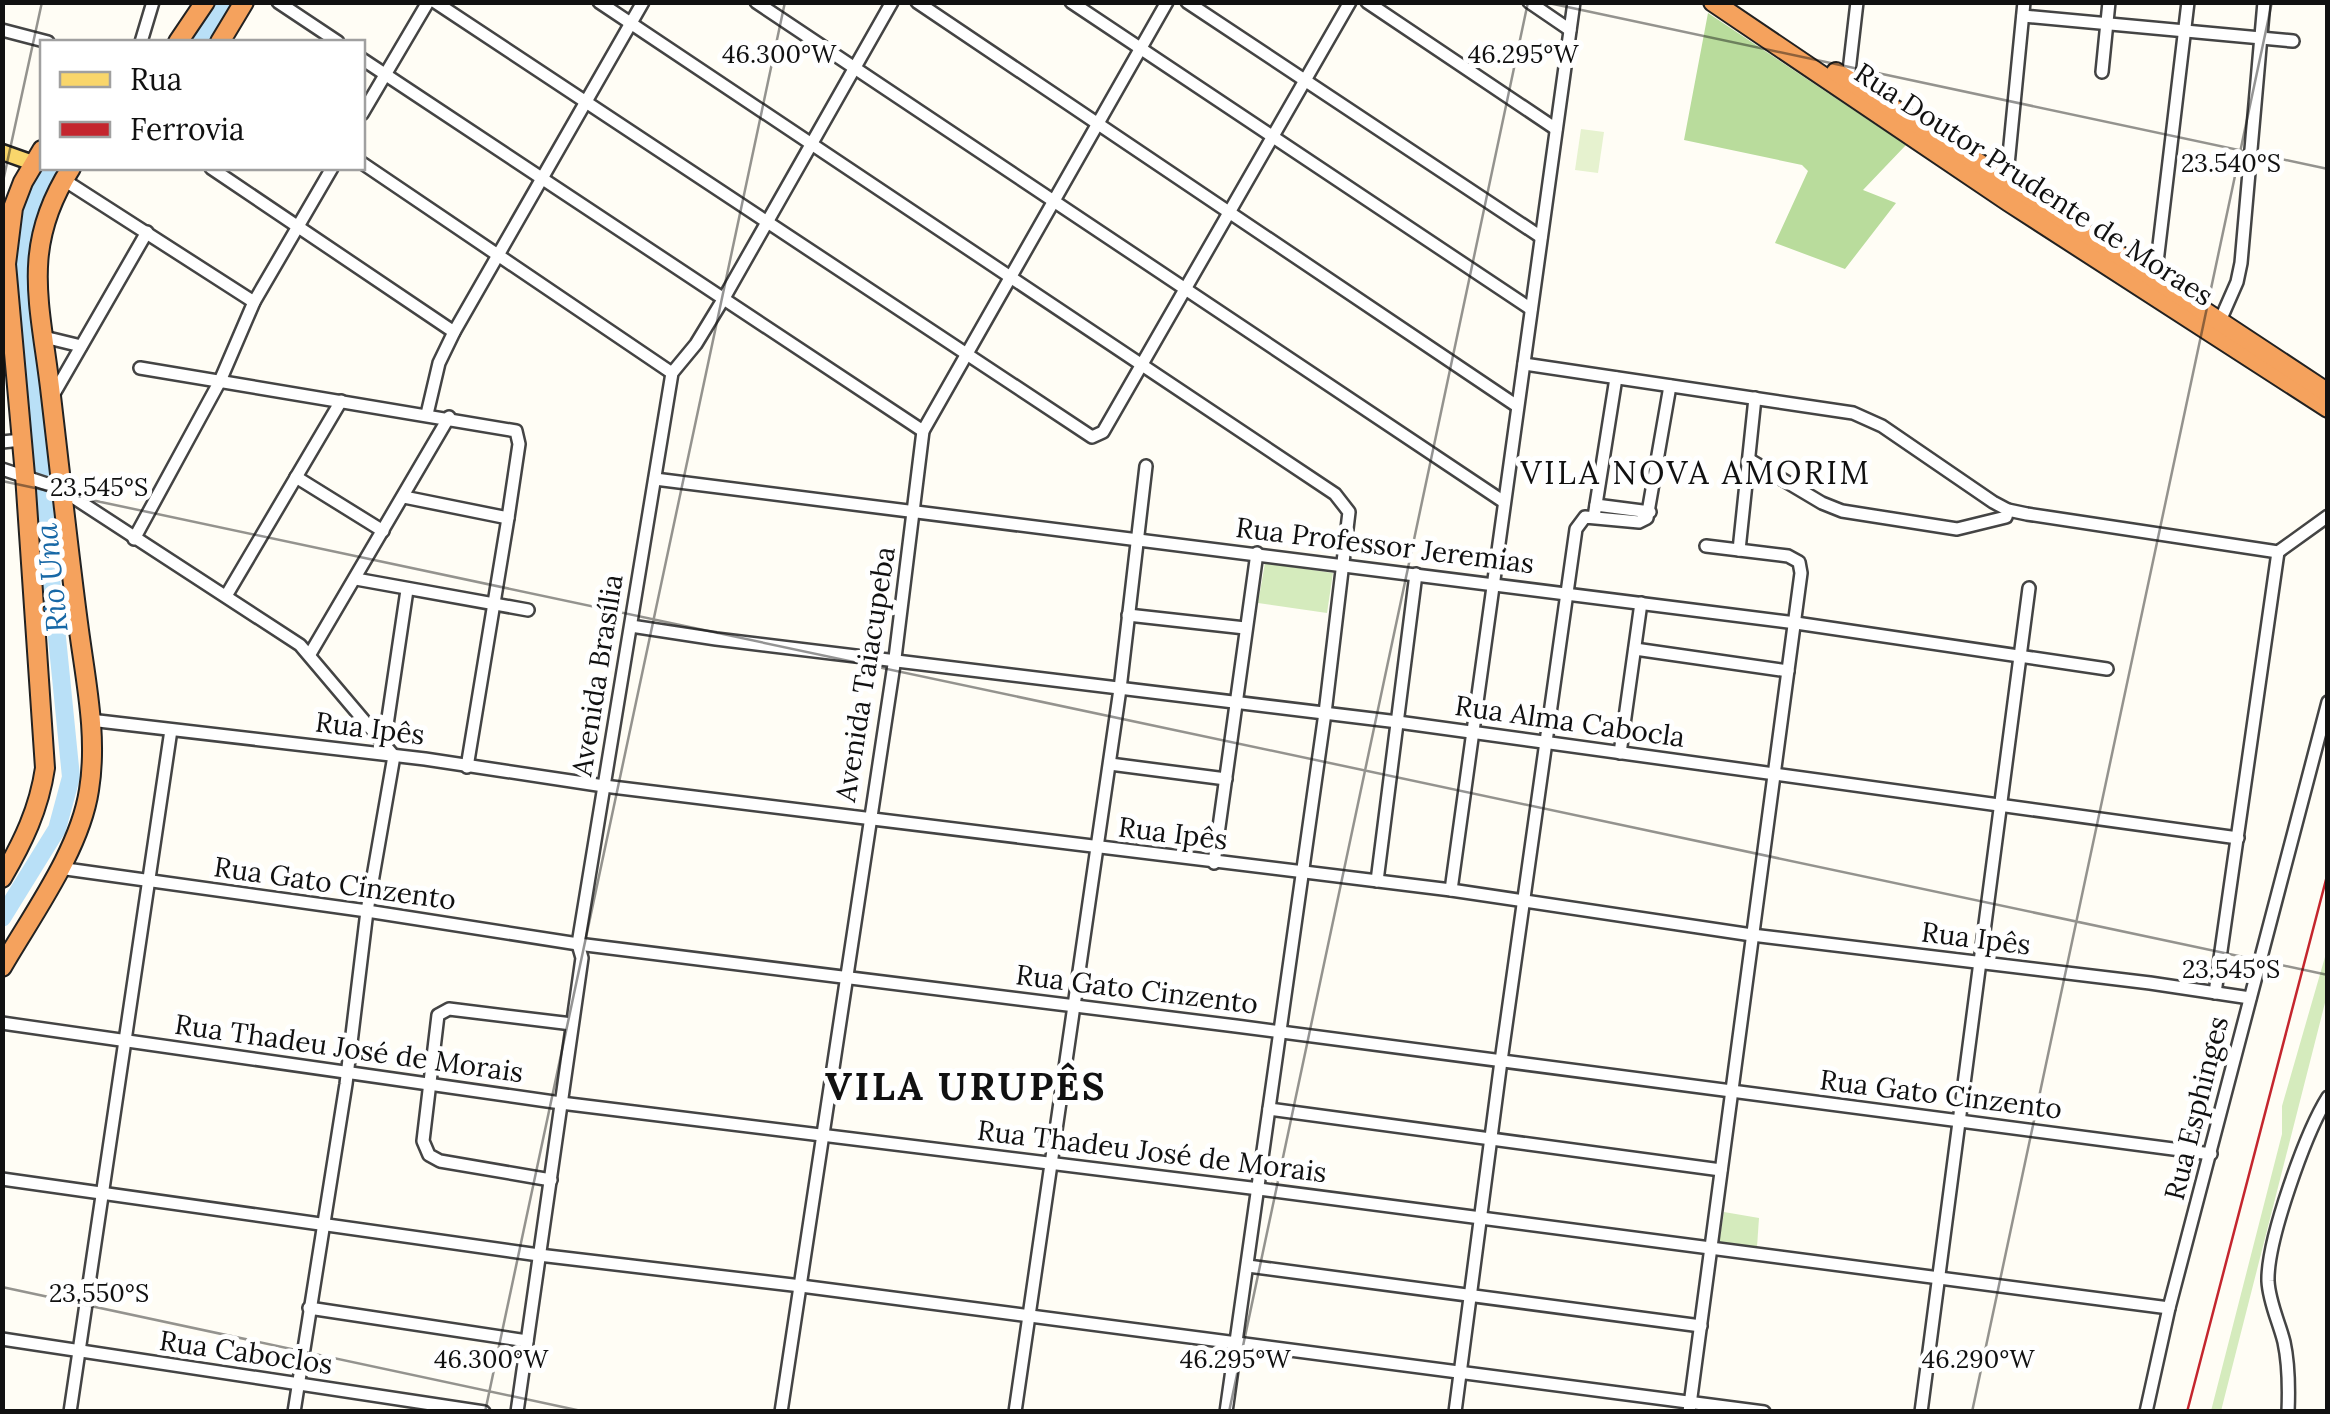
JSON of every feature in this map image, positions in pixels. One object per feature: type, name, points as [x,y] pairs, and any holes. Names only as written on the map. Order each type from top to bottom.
[{"type":"highway","points":[[179,40],[204,2]]},
{"type":"highway","points":[[221,40],[244,2]]},
{"type":"highway","name":"Rua Doutor Prudente de Moraes","points":[[1713,2],[2155,279],[2328,394]]},
{"type":"highway","name":"Rua Doutor Prudente de Moraes","points":[[1731,2],[2328,408]]},
{"type":"highway","points":[[2,878],[30,828],[45,768],[27,475],[6,264],[13,208],[38,157]]},
{"type":"highway","points":[[2,968],[59,868],[87,805],[92,759],[57,487],[38,291],[38,244],[51,202],[68,174]]},
{"type":"main road","points":[[2,152],[38,157]]},
{"type":"street","points":[[142,40],[153,2]]},
{"type":"street","points":[[278,2],[335,40]]},
{"type":"street","points":[[365,109],[431,2],[768,221],[1084,435],[1092,436],[1103,432],[1350,2]]},
{"type":"street","points":[[599,2],[1344,503],[1350,521],[1226,1412]]},
{"type":"street","points":[[428,414],[439,363],[454,332],[643,2]]},
{"type":"street","points":[[756,2],[1504,502]]},
{"type":"street","name":"Avenida Brasília","points":[[517,1412],[582,958],[578,944],[672,373],[696,344],[724,298],[892,2]]},
{"type":"street","points":[[916,2],[1517,406]]},
{"type":"street","points":[[1071,2],[1531,309]]},
{"type":"street","name":"Avenida Taiacupeba","points":[[781,1412],[895,658],[923,431],[1167,2]]},
{"type":"street","points":[[1188,2],[1541,236]]},
{"type":"street","points":[[1367,2],[1556,129]]},
{"type":"street","points":[[1529,2],[1570,30]]},
{"type":"street","points":[[1451,890],[1574,2]]},
{"type":"street","points":[[1848,80],[1857,2]]},
{"type":"street","points":[[2102,72],[2109,2]]},
{"type":"street","points":[[2155,279],[2188,2]]},
{"type":"street","points":[[2219,323],[2241,263],[2264,2]]},
{"type":"street","points":[[1998,184],[2024,9],[2107,24],[2293,41]]},
{"type":"street","points":[[2,30],[40,40]]},
{"type":"street","points":[[365,60],[923,431]]},
{"type":"street","points":[[365,165],[672,373]]},
{"type":"street","points":[[214,170],[454,332]]},
{"type":"street","points":[[134,540],[220,382],[254,302],[331,170]]},
{"type":"street","points":[[68,174],[254,302]]},
{"type":"street","points":[[51,398],[148,232]]},
{"type":"street","points":[[44,337],[80,346]]},
{"type":"street","points":[[1524,364],[1867,418],[2008,510],[2278,552],[2328,516]]},
{"type":"street","points":[[140,368],[516,431],[519,444],[467,767]]},
{"type":"street","points":[[1595,511],[1616,378]]},
{"type":"street","points":[[1455,1412],[1578,523],[1595,511],[1650,512],[1670,386]]},
{"type":"street","points":[[1738,550],[1756,398]]},
{"type":"street","points":[[226,596],[341,402]]},
{"type":"street","points":[[310,654],[449,418]]},
{"type":"street","points":[[2,442],[22,440]]},
{"type":"street","points":[[1750,460],[1822,503],[1860,515],[1956,530],[2006,517],[2008,510]]},
{"type":"street","points":[[1015,1412],[1026,1316],[1110,764],[1146,466]]},
{"type":"street","points":[[2,469],[57,487],[310,654],[394,756],[367,911],[349,1037],[348,1073],[294,1412]]},
{"type":"street","points":[[296,477],[383,531]]},
{"type":"street","name":"Rua Professor Jeremias","points":[[654,479],[1796,622],[2107,668]]},
{"type":"street","points":[[404,498],[508,518]]},
{"type":"street","points":[[1689,1407],[1801,566],[1788,556],[1706,546]]},
{"type":"street","name":"Rua Esphinges","points":[[2216,993],[2278,552]]},
{"type":"street","points":[[1214,863],[1256,554]]},
{"type":"street","points":[[1377,881],[1416,574]]},
{"type":"street","points":[[356,579],[528,610]]},
{"type":"street","points":[[1922,1412],[2029,588]]},
{"type":"street","points":[[384,746],[407,590]]},
{"type":"street","points":[[1620,753],[1642,603]]},
{"type":"street","points":[[1128,615],[1245,628]]},
{"type":"street","name":"Rua Alma Cabocla","points":[[630,626],[1398,722],[2238,838]]},
{"type":"street","points":[[1635,649],[1788,671]]},
{"type":"street","name":"Rua Esphinges","points":[[2146,1412],[2169,1308],[2328,702]]},
{"type":"street","name":"Rua Ipês","points":[[90,720],[1451,890],[1752,935],[2250,998]]},
{"type":"street","points":[[70,1412],[171,730]]},
{"type":"street","points":[[1110,764],[1226,779]]},
{"type":"street","name":"Rua Gato Cinzento","points":[[59,868],[578,944],[2210,1154]]},
{"type":"street","points":[[550,1180],[440,1161],[428,1155],[424,1141],[438,1015],[444,1010],[572,1024]]},
{"type":"street","name":"Rua Thadeu José de Morais","points":[[2,1023],[562,1103],[2169,1308]]},
{"type":"street","points":[[2288,1412],[2286,1354],[2270,1295],[2269,1270],[2296,1170],[2317,1114],[2328,1097]]},
{"type":"street","points":[[1269,1109],[1722,1170]]},
{"type":"street","points":[[2,1180],[539,1255],[1460,1372],[1689,1407],[1764,1412]]},
{"type":"street","points":[[1248,1266],[1701,1326]]},
{"type":"street","points":[[309,1308],[527,1341]]},
{"type":"street","name":"Rua Caboclos","points":[[2,1338],[484,1412]]},
{"type":"green space","points":[[1708,13],[1906,145],[1863,190],[1896,203],[1845,269],[1775,243],[1808,171],[1802,165],[1684,140]]},
{"type":"green space","points":[[1581,129],[1604,132],[1598,173],[1575,170]]},
{"type":"green space","points":[[1265,563],[1333,573],[1327,613],[1258,603]]},
{"type":"green space","points":[[2327,950],[2327,995],[2221,1411],[2211,1411],[2282,1134],[2282,1106]]},
{"type":"green space","points":[[1724,1212],[1759,1218],[1757,1247],[1719,1243]]},
{"type":"waterway","name":"Rio Una","points":[[201,40],[227,2]]},
{"type":"waterway","name":"Rio Una","points":[[2,918],[57,829],[71,777],[19,259],[31,205],[49,170]]},
{"type":"railway","points":[[2187,1412],[2328,872]]},
{"type":"district","name":"VILA NOVA AMORIM","points":[[1696,472]]},
{"type":"district","name":"VILA URUPÊS","points":[[966,1086]]}]
